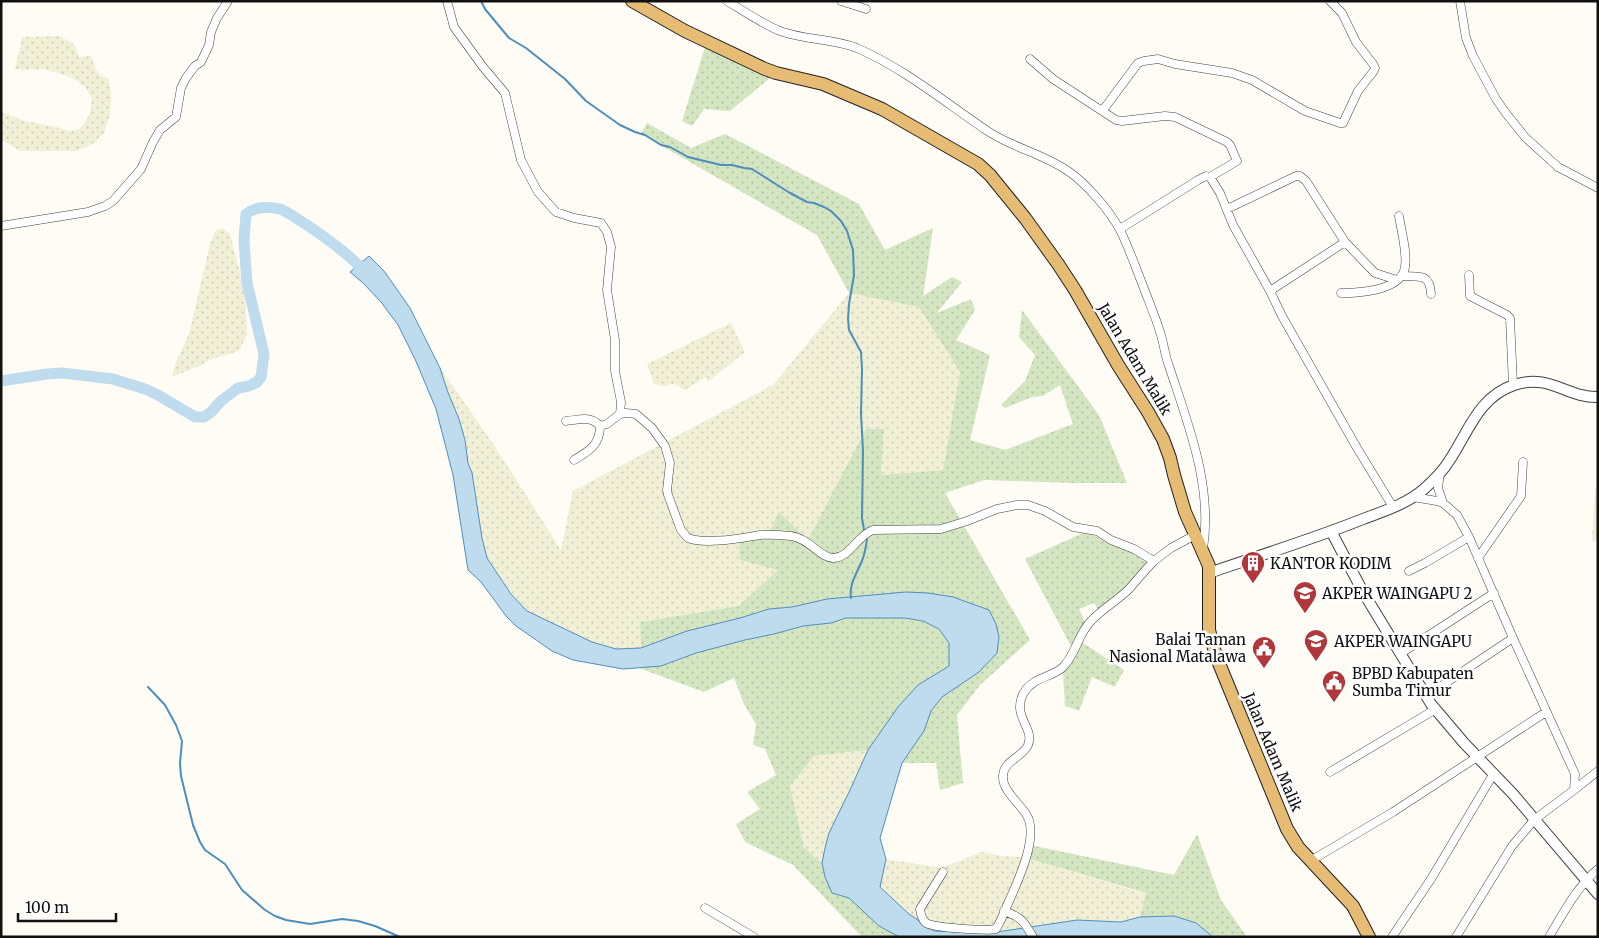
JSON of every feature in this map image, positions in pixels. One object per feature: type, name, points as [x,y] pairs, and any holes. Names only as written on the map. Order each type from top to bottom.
[{"type":"highway","name":"Jalan Adam Malik","points":[[632,1],[685,30],[765,69],[823,84],[882,109],[978,164],[990,175],[1024,218],[1075,290],[1118,365],[1148,412],[1168,450],[1178,493],[1209,566],[1209,630],[1216,656],[1280,814],[1298,847],[1353,906],[1369,937]]},
{"type":"street","points":[[1,226],[88,212],[113,201],[141,169],[160,130],[176,117],[181,88],[195,66],[201,62],[209,45],[211,32],[217,18],[228,1]]},
{"type":"street","points":[[447,1],[454,28],[505,93],[521,160],[538,192],[556,212],[601,224],[607,232],[611,247],[608,297],[615,340],[615,376],[620,402],[620,414]]},
{"type":"street","points":[[727,1],[782,32],[842,43],[882,61],[931,90],[989,132],[1069,171],[1098,200],[1120,229],[1156,319],[1196,455],[1204,494],[1205,518],[1202,551]]},
{"type":"street","points":[[841,1],[866,8]]},
{"type":"street","points":[[1103,110],[1138,63],[1158,60],[1228,72],[1245,77],[1305,111],[1343,123],[1358,91],[1375,68],[1354,37],[1342,13],[1330,1]]},
{"type":"street","points":[[1460,1],[1466,38],[1496,99],[1505,112],[1525,137],[1558,167],[1598,188]]},
{"type":"street","points":[[1030,60],[1053,80],[1119,120],[1165,116],[1175,117],[1230,145],[1237,162],[1210,177],[1206,176],[1198,180],[1120,229]]},
{"type":"street","points":[[1227,209],[1296,176],[1300,176],[1306,181],[1345,242],[1375,273],[1378,290]]},
{"type":"street","points":[[1210,177],[1220,193],[1233,224],[1282,316],[1332,406],[1393,507]]},
{"type":"street","points":[[1341,293],[1378,290],[1399,278],[1404,272],[1405,264],[1399,216]]},
{"type":"street","points":[[1270,291],[1345,242]]},
{"type":"street","points":[[1375,273],[1399,278],[1425,277],[1428,280],[1431,294]]},
{"type":"street","points":[[1469,276],[1470,296],[1510,318],[1513,385]]},
{"type":"street","points":[[1209,573],[1332,532],[1413,497],[1424,489],[1449,461],[1478,410],[1490,398],[1513,385],[1530,381],[1545,382],[1578,394],[1598,397]]},
{"type":"street","points":[[600,426],[608,424],[620,414],[636,414],[652,428],[665,446],[670,463],[668,495],[681,530],[693,540],[722,540],[762,535],[794,536],[805,540],[828,558],[837,558],[873,530],[942,529],[997,509],[1028,505],[1045,511],[1073,527],[1096,531],[1154,561]]},
{"type":"street","points":[[566,421],[588,419],[595,421],[600,426]]},
{"type":"street","points":[[574,460],[598,441],[600,426]]},
{"type":"street","points":[[1478,558],[1520,496],[1523,462]]},
{"type":"street","points":[[1440,472],[1438,488],[1444,503],[1457,515],[1469,537],[1512,638],[1573,770],[1574,790]]},
{"type":"street","points":[[1413,497],[1427,498],[1444,503]]},
{"type":"street","points":[[1332,532],[1363,592],[1426,696],[1477,757],[1598,894]]},
{"type":"street","points":[[943,872],[920,909],[920,914],[926,923],[944,927],[994,930],[998,927],[1021,876],[1030,837],[1029,819],[1005,786],[1002,778],[1003,770],[1025,750],[1030,739],[1020,712],[1020,704],[1024,693],[1030,685],[1065,665],[1090,622],[1129,589],[1154,561],[1171,548],[1195,535]]},
{"type":"street","points":[[1409,571],[1469,537]]},
{"type":"street","points":[[1400,654],[1494,593]]},
{"type":"street","points":[[1426,696],[1512,638]]},
{"type":"street","points":[[1330,772],[1436,709]]},
{"type":"street","points":[[1312,860],[1393,812],[1546,712]]},
{"type":"street","points":[[1456,937],[1512,846],[1534,820],[1598,771]]},
{"type":"street","points":[[1392,937],[1431,879],[1494,774]]},
{"type":"street","points":[[1550,937],[1577,891],[1598,870]]},
{"type":"street","points":[[705,908],[754,937]]},
{"type":"street","points":[[1004,911],[1024,922],[1033,937]]},
{"type":"green space","points":[[59,36],[74,44],[79,57],[91,56],[96,70],[102,76],[109,79],[110,114],[104,133],[95,142],[76,151],[20,151],[1,139],[1,112],[25,121],[70,131],[79,129],[85,123],[90,113],[92,98],[85,87],[73,78],[45,69],[15,69],[22,37]]},
{"type":"green space","points":[[707,41],[776,73],[730,111],[704,109],[692,126],[682,121]]},
{"type":"green space","points":[[647,123],[691,148],[725,134],[859,204],[885,250],[933,228],[923,296],[952,277],[962,282],[937,313],[971,299],[975,310],[956,340],[990,355],[970,440],[1005,450],[1073,424],[1060,385],[1043,396],[1032,397],[1005,408],[1001,405],[1025,381],[1035,355],[1019,337],[1022,310],[1099,415],[1127,483],[984,480],[945,493],[1030,640],[980,685],[957,715],[963,783],[940,790],[936,763],[902,763],[924,731],[931,711],[942,697],[959,685],[989,610],[953,597],[906,592],[769,609],[687,631],[641,648],[640,622],[738,606],[778,570],[740,560],[739,536],[768,535],[779,512],[808,540],[866,429],[884,429],[881,475],[943,470],[960,372],[919,307],[849,293],[817,235],[641,134]]},
{"type":"green space","points":[[222,228],[230,234],[245,292],[247,335],[239,351],[212,359],[172,377],[176,362],[189,334],[210,244],[215,231]]},
{"type":"green space","points":[[849,293],[919,307],[960,372],[943,470],[881,475],[884,430],[808,540],[778,570],[737,606],[640,622],[641,648],[616,649],[592,642],[527,611],[499,577],[487,558],[465,440],[440,368],[492,442],[561,550],[573,491],[773,385]]},
{"type":"green space","points":[[731,323],[745,352],[709,381],[706,377],[685,390],[674,384],[663,386],[654,384],[647,364]]},
{"type":"green space","points":[[1595,489],[1598,489],[1598,541],[1592,541]]},
{"type":"green space","points":[[1083,533],[1093,535],[1107,543],[1130,550],[1153,565],[1101,614],[1094,603],[1079,609],[1087,626],[1080,641],[1124,670],[1115,687],[1092,677],[1079,711],[1065,706],[1063,672],[1074,652],[1025,559]]},
{"type":"green space","points":[[888,617],[918,620],[931,624],[941,631],[949,647],[949,666],[918,685],[898,707],[868,750],[814,756],[790,786],[804,847],[822,863],[825,877],[832,893],[849,898],[879,926],[899,937],[862,937],[793,865],[745,842],[736,824],[760,809],[747,792],[776,775],[765,749],[753,745],[756,724],[744,704],[734,678],[704,692],[639,668],[661,666],[696,653],[745,640],[803,626],[831,623],[846,618]]},
{"type":"green space","points":[[868,750],[829,833],[822,863],[804,847],[790,786],[814,756]]},
{"type":"green space","points":[[1197,834],[1221,900],[1247,937],[1213,937],[1196,923],[1174,916],[1140,917],[1146,893],[1023,857],[1025,844],[1174,875]]},
{"type":"green space","points":[[982,852],[1023,857],[1146,894],[1140,917],[1121,922],[1077,920],[990,933],[934,931],[909,914],[880,887],[886,859],[941,868]]},
{"type":"water","points":[[369,256],[384,271],[410,308],[440,368],[465,440],[487,558],[511,594],[527,611],[592,642],[616,649],[641,648],[687,631],[769,609],[792,607],[827,599],[906,592],[928,593],[953,597],[989,610],[996,624],[999,637],[997,653],[979,672],[942,697],[931,711],[924,731],[902,763],[880,838],[886,859],[880,887],[909,914],[934,931],[990,933],[1077,920],[1121,922],[1140,917],[1174,916],[1196,923],[1213,937],[899,937],[879,926],[849,898],[832,893],[825,877],[822,863],[829,833],[868,750],[898,707],[918,685],[949,666],[949,643],[939,629],[923,621],[905,618],[846,618],[831,623],[803,626],[745,640],[696,653],[661,666],[623,669],[573,660],[552,651],[516,626],[506,616],[481,582],[468,570],[453,475],[436,409],[398,325],[381,302],[350,272]]},
{"type":"waterway","points":[[481,1],[485,9],[509,38],[526,48],[565,79],[586,101],[620,125],[645,135],[661,145],[670,147],[688,157],[721,165],[752,169],[790,193],[831,211],[841,221],[847,231],[853,250],[854,275],[849,304],[849,330],[861,352],[862,518],[864,530]]},
{"type":"waterway","points":[[1,381],[62,373],[113,379],[158,395],[195,417],[204,417],[238,388],[257,382],[261,377],[264,354],[247,283],[244,240],[246,214],[258,209],[266,207],[275,208],[290,214],[339,248],[368,275]]},
{"type":"waterway","points":[[851,598],[852,584],[863,557],[867,539]]},
{"type":"waterway","points":[[148,687],[165,705],[182,741],[181,776],[193,825],[200,842],[205,850],[225,864],[242,890],[265,910],[286,920],[310,924],[342,919],[358,921],[400,937]]},
{"type":"place","name":"KANTOR KODIM","points":[[1253,584]]},
{"type":"place","name":"AKPER WAINGAPU 2","points":[[1305,614]]},
{"type":"place","name":"AKPER WAINGAPU","points":[[1316,662]]},
{"type":"place","name":"Balai Taman Nasional Matalawa","points":[[1264,669]]},
{"type":"place","name":"BPBD Kabupaten Sumba Timur","points":[[1334,703]]}]
